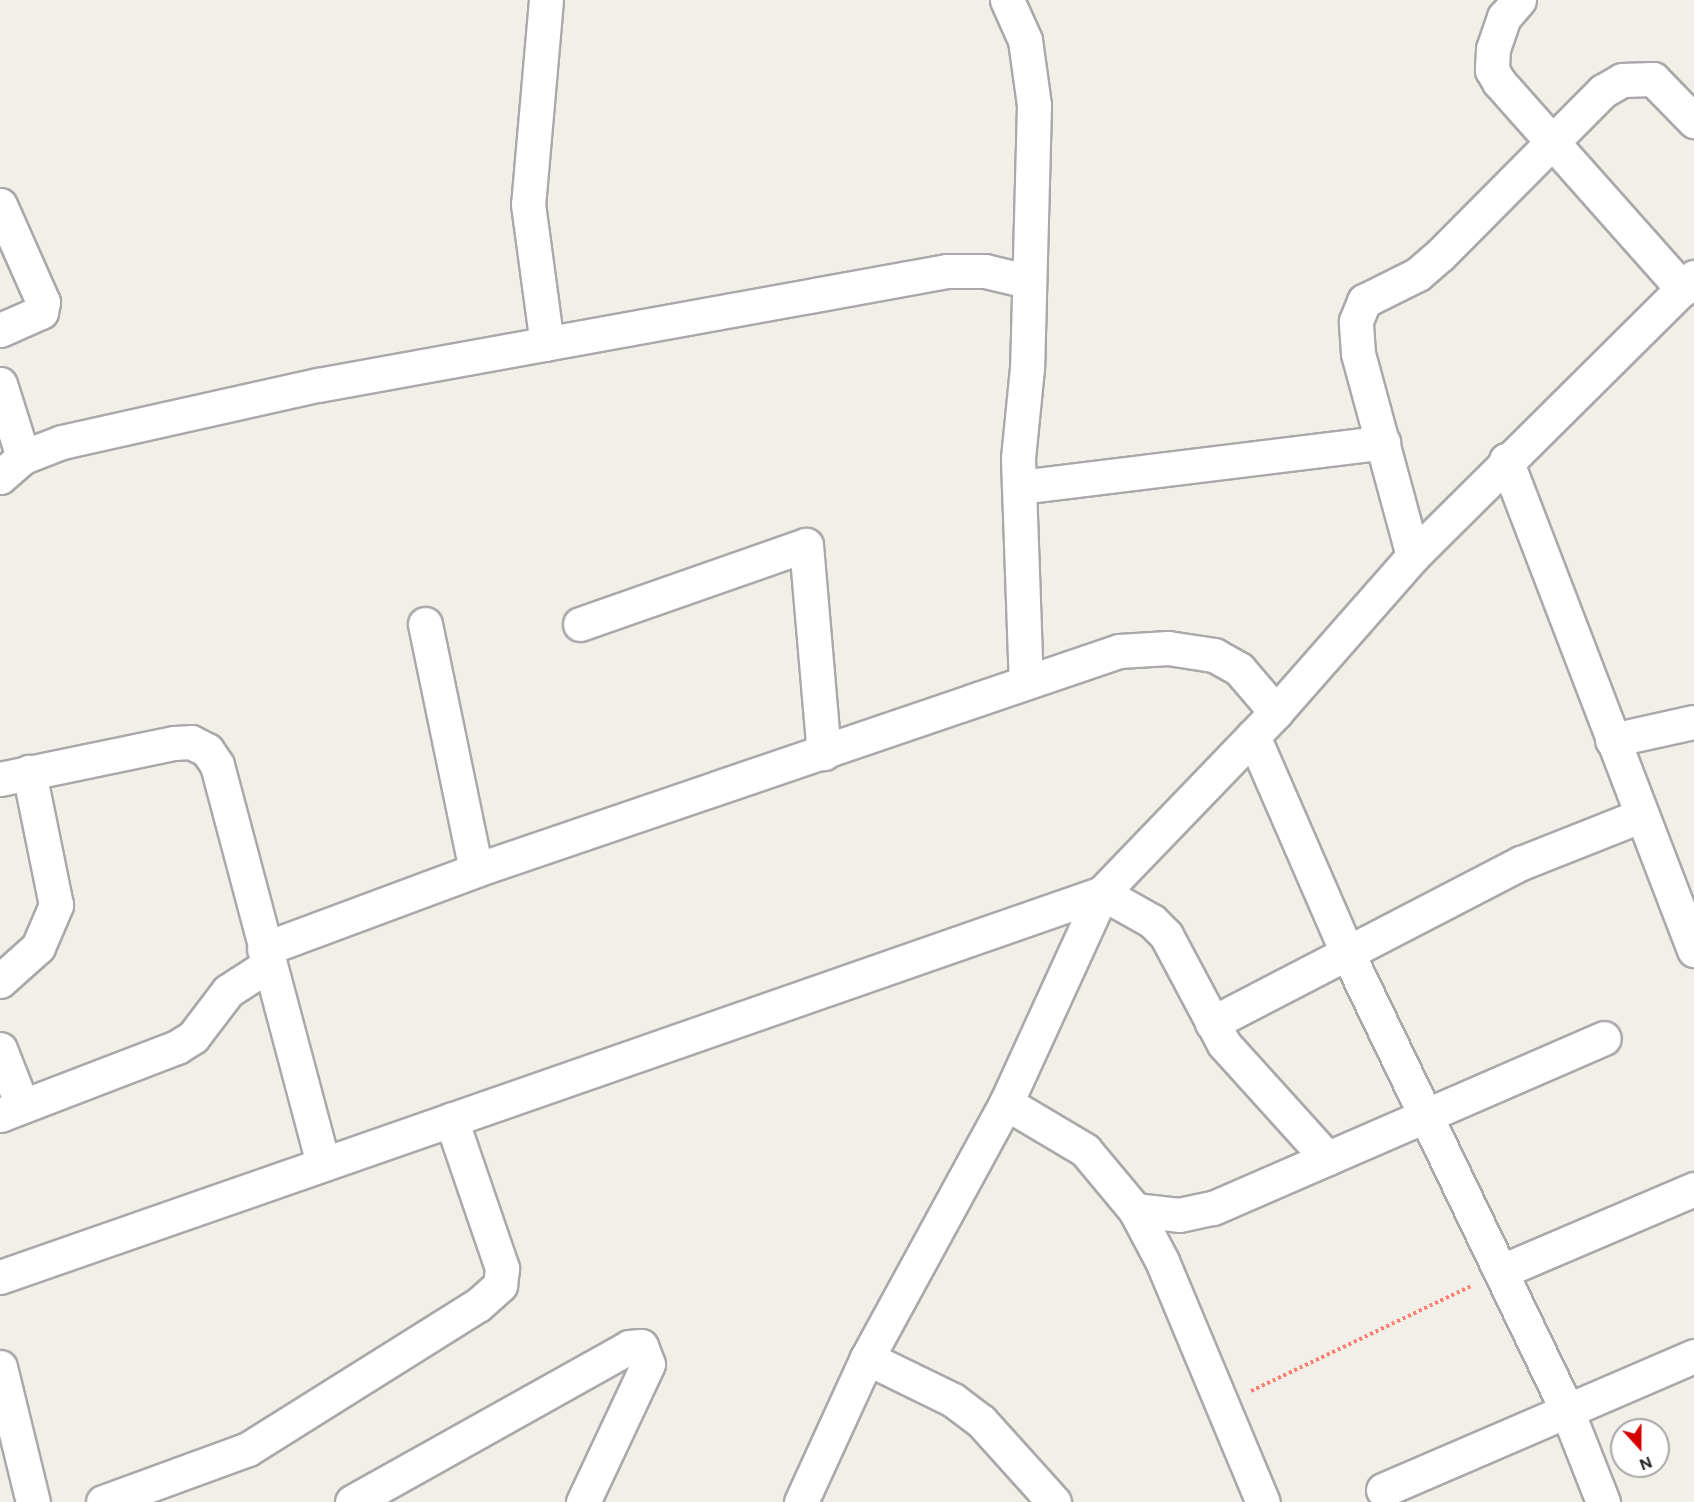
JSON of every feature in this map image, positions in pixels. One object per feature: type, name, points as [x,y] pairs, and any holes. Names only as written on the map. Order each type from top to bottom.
[{"type":"street","points":[[546,0],[528,204],[547,344]]},
{"type":"street","points":[[1006,0],[1025,40],[1034,105],[1019,488],[1026,681]]},
{"type":"street","points":[[801,1502],[867,1358],[1006,1102],[1102,893],[1276,712],[1413,556],[1506,460],[1688,283],[1551,144],[1492,70],[1503,17],[1519,0]]},
{"type":"street","points":[[1413,556],[1358,353],[1356,321],[1364,301],[1418,274],[1440,255],[1603,91],[1641,76],[1653,79],[1694,121]]},
{"type":"street","points":[[0,205],[43,302],[41,312],[0,330]]},
{"type":"street","points":[[0,384],[11,467],[214,407],[547,344],[947,271],[985,271],[1027,281]]},
{"type":"street","points":[[1019,488],[1383,442]]},
{"type":"street","points":[[1506,460],[1694,950]]},
{"type":"street","points":[[580,624],[806,545],[824,753]]},
{"type":"street","points":[[425,624],[476,870]]},
{"type":"street","points":[[0,1049],[11,1110],[177,1047],[194,1037],[228,991],[266,957],[476,870],[1119,651],[1168,648],[1214,655],[1239,669],[1276,712]]},
{"type":"street","points":[[1612,740],[1694,723]]},
{"type":"street","points":[[1253,736],[1346,950],[1566,1407],[1603,1502]]},
{"type":"street","points":[[0,981],[38,947],[56,905],[14,775],[174,744],[192,742],[207,750],[217,765],[266,957],[322,1161]]},
{"type":"street","points":[[1212,1023],[1346,950],[1521,863],[1642,815]]},
{"type":"street","points":[[0,1277],[322,1161],[451,1119],[1102,893],[1152,921],[1166,935],[1212,1023],[1327,1158]]},
{"type":"street","points":[[1135,1210],[1179,1215],[1213,1208],[1425,1112],[1604,1038]]},
{"type":"street","points":[[1006,1102],[1085,1150],[1135,1210],[1162,1261],[1263,1502]]},
{"type":"street","points":[[103,1502],[248,1449],[478,1305],[500,1286],[502,1268],[451,1119]]},
{"type":"street","points":[[1502,1271],[1694,1189]]},
{"type":"street","points":[[356,1501],[629,1347],[642,1346],[648,1365],[583,1502]]},
{"type":"street","points":[[1383,1490],[1566,1407],[1694,1356]]},
{"type":"street","points":[[867,1358],[981,1421],[1054,1502]]},
{"type":"street","points":[[0,1367],[6,1413],[33,1502]]},
{"type":"path","points":[[1221,1406],[1502,1271]]}]
